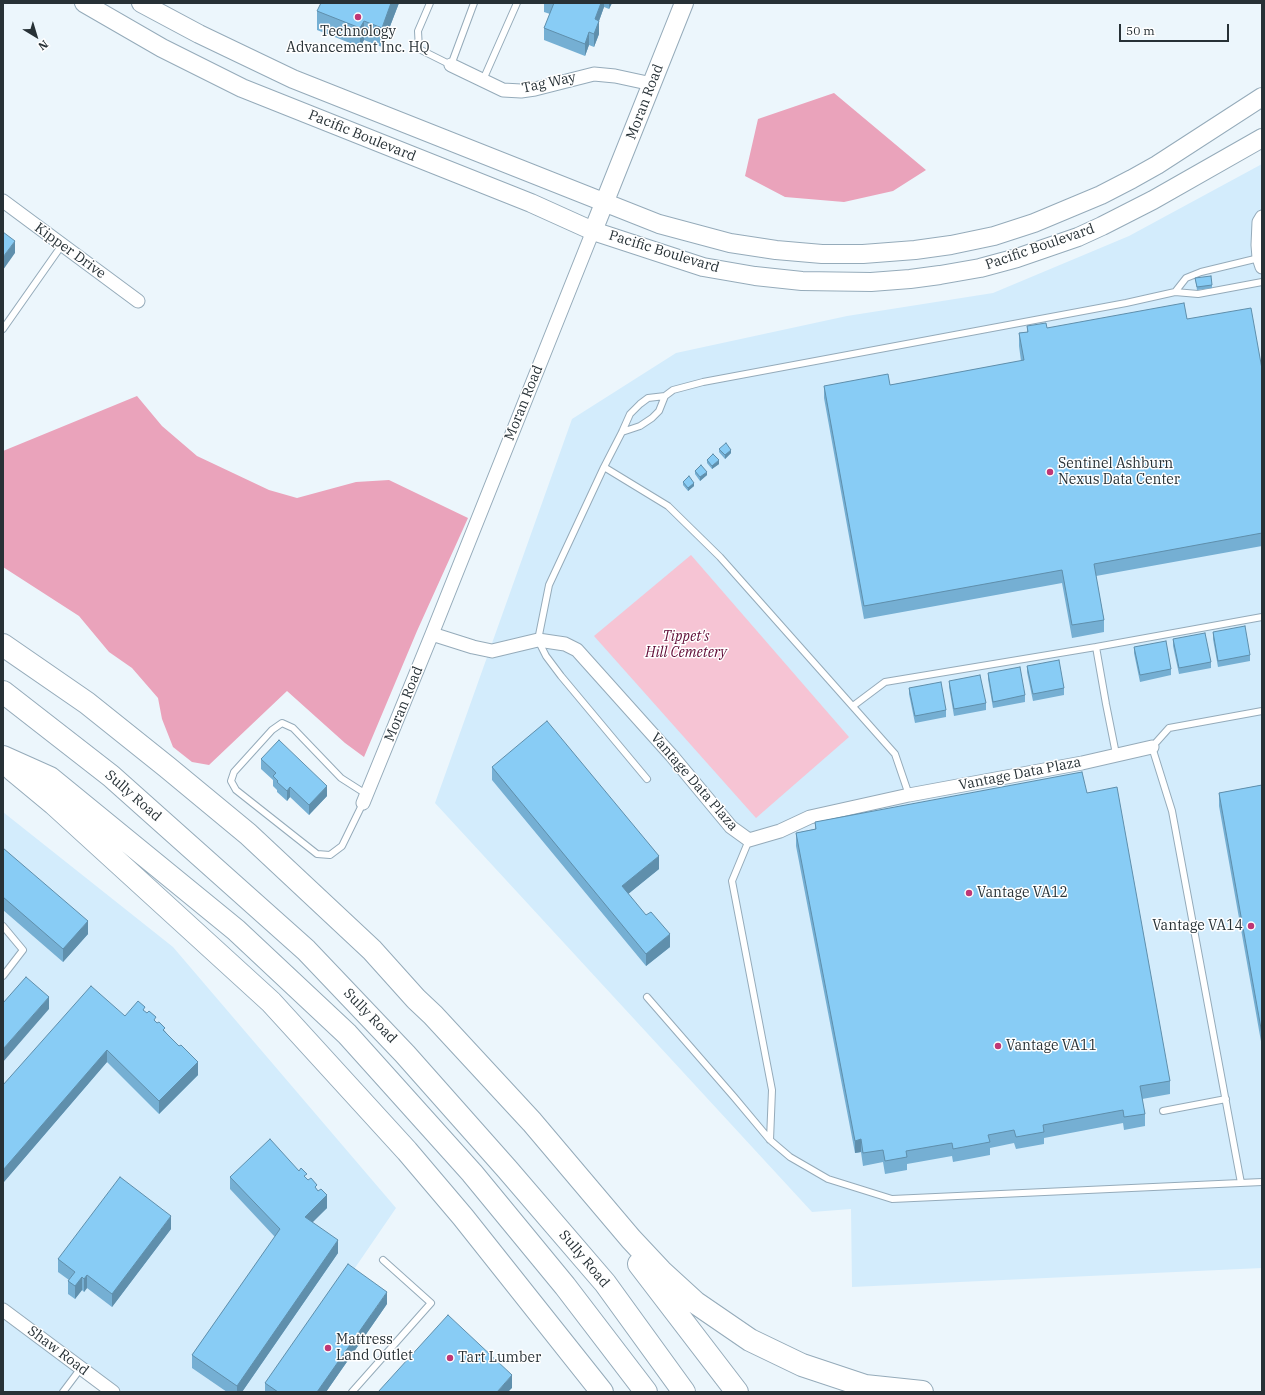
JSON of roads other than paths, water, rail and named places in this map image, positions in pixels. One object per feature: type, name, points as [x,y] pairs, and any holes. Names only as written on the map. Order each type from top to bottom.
[{"type":"highway","points":[[3,645],[86,703],[167,767],[248,834],[372,950],[532,1122],[631,1239],[661,1271],[696,1303],[750,1340],[802,1365],[865,1386],[922,1392]]},
{"type":"highway","name":"Sully Road","points":[[3,692],[111,776],[306,950],[405,1054],[600,1277],[684,1392]]},
{"type":"highway","points":[[3,757],[50,778],[236,930],[347,1034],[472,1173],[565,1286],[646,1392]]},
{"type":"highway","points":[[3,761],[60,809],[271,1002],[408,1151],[463,1217],[602,1392]]},
{"type":"highway","points":[[532,1122],[737,1392]]},
{"type":"highway","points":[[577,1360],[593,1392]]},
{"type":"main road","name":"Pacific Boulevard","points":[[84,3],[162,48],[242,88],[531,203],[593,231],[703,267],[755,276],[802,281],[871,282],[940,275],[980,268],[1017,258],[1078,237],[1102,226],[1153,200],[1262,138]]},
{"type":"main road","name":"Pacific Boulevard","points":[[141,3],[199,34],[292,79],[659,224],[699,236],[730,243],[776,250],[822,254],[860,254],[915,250],[951,245],[994,236],[1034,223],[1101,194],[1157,165],[1262,97]]},
{"type":"main road","name":"Moran Road","points":[[593,231],[684,3]]},
{"type":"street","name":"Tag Way","points":[[451,65],[502,90],[521,91],[594,74],[615,76],[652,84]]},
{"type":"street","name":"Kipper Drive","points":[[3,201],[138,301]]},
{"type":"street","points":[[1261,262],[1258,245],[1259,222],[1262,217]]},
{"type":"street","name":"Moran Road","points":[[365,798],[593,231]]},
{"type":"street","name":"Vantage Data Plaza","points":[[432,634],[473,647],[492,651],[538,640],[565,644],[577,650],[672,756],[731,827],[749,840],[780,831],[810,817],[909,795],[1082,763],[1152,747]]},
{"type":"street","name":"Shaw Road","points":[[3,1310],[113,1392]]},
{"type":"lane","points":[[430,3],[418,32],[419,50],[451,65],[474,3]]},
{"type":"lane","points":[[483,80],[517,3]]},
{"type":"lane","points":[[3,329],[62,245]]},
{"type":"lane","points":[[1175,292],[1186,278],[1201,272],[1261,262]]},
{"type":"lane","points":[[622,432],[640,426],[652,418],[659,411],[665,396],[672,390],[703,382],[1175,292],[1198,294],[1262,282]]},
{"type":"lane","points":[[647,778],[561,676],[546,656],[538,640],[549,585],[630,414],[648,398],[665,396]]},
{"type":"lane","points":[[604,467],[668,506],[720,557],[895,754],[909,795]]},
{"type":"lane","points":[[853,706],[885,682],[1096,647],[1262,617]]},
{"type":"lane","points":[[1096,647],[1116,754]]},
{"type":"lane","points":[[1241,1183],[1172,811],[1152,747],[1169,728],[1262,711]]},
{"type":"lane","points":[[282,723],[293,728],[341,778],[365,798],[342,846],[330,855],[317,854],[236,790],[231,781],[234,772],[272,730],[282,723]]},
{"type":"lane","points":[[749,840],[732,881],[772,1090],[770,1140]]},
{"type":"lane","points":[[3,926],[23,950],[3,976]]},
{"type":"lane","points":[[646,997],[770,1140],[790,1157],[828,1179],[892,1199],[1262,1182]]},
{"type":"lane","points":[[1162,1111],[1226,1099]]},
{"type":"lane","points":[[352,1392],[431,1303],[383,1260]]},
{"type":"lane","points":[[63,1392],[81,1368]]},
{"type":"place","name":"Technology Advancement Inc. HQ","points":[[358,17]]},
{"type":"place","name":"Sentinel Ashburn Nexus Data Center","points":[[1050,472]]},
{"type":"place","name":"Vantage VA12","points":[[969,893]]},
{"type":"place","name":"Vantage VA14","points":[[1251,926]]},
{"type":"place","name":"Vantage VA11","points":[[998,1046]]},
{"type":"place","name":"Mattress Land Outlet","points":[[328,1348]]},
{"type":"place","name":"Tart Lumber","points":[[450,1358]]},
{"type":"park label","name":"Tippet's Hill Cemetery","points":[[686,646]]}]
